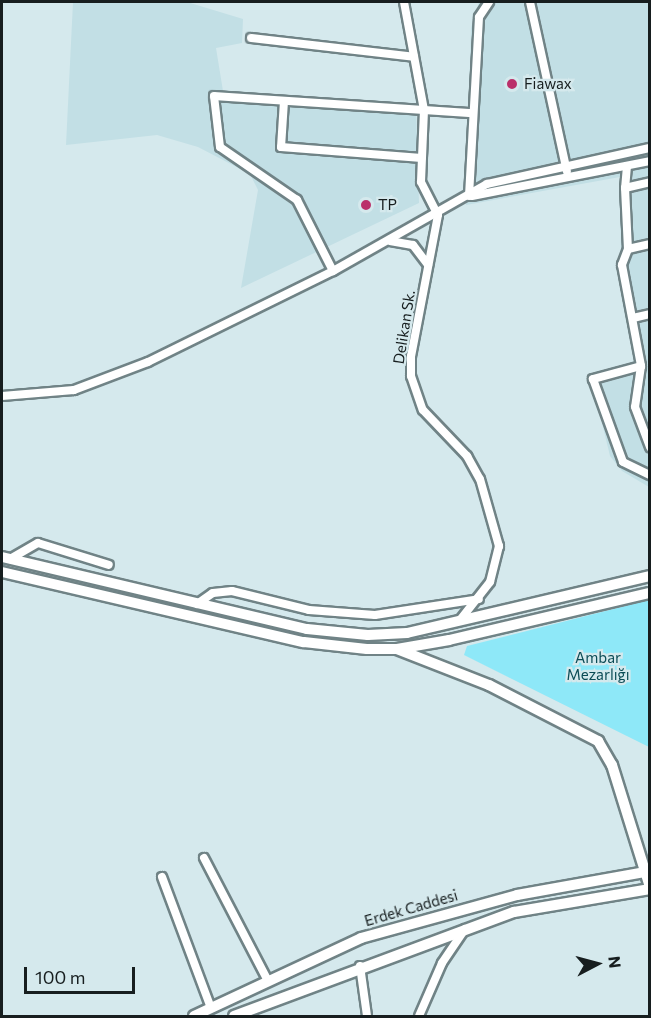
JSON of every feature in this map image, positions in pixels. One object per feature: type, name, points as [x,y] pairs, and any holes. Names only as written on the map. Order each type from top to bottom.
[{"type":"street","points":[[404,2],[424,110],[421,182],[438,215]]},
{"type":"street","points":[[469,196],[479,17],[489,2]]},
{"type":"street","points":[[533,2],[569,179]]},
{"type":"street","points":[[251,38],[414,57]]},
{"type":"street","points":[[333,271],[297,200],[271,178],[228,155],[217,138],[214,96],[472,113]]},
{"type":"street","points":[[284,101],[281,147],[422,158]]},
{"type":"street","points":[[2,396],[57,393],[93,385],[333,271],[438,215],[487,184],[650,148]]},
{"type":"street","points":[[469,196],[569,179],[650,161]]},
{"type":"street","points":[[627,166],[625,188],[628,249],[622,265],[641,366],[646,377],[635,407],[650,447]]},
{"type":"street","points":[[625,188],[650,182]]},
{"type":"street","name":"Delikan Sk.","points":[[438,215],[411,356],[411,376],[423,410],[466,456],[492,512],[498,558],[479,599],[458,622]]},
{"type":"street","points":[[390,241],[413,245],[428,265]]},
{"type":"street","points":[[628,249],[650,244]]},
{"type":"street","points":[[633,318],[650,314]]},
{"type":"street","points":[[641,366],[593,379],[623,462],[650,475]]},
{"type":"street","points":[[6,558],[38,543],[109,565]]},
{"type":"street","points":[[6,558],[307,629],[368,635],[407,633],[650,576]]},
{"type":"street","points":[[2,572],[304,642],[397,649],[449,640],[650,593]]},
{"type":"street","points":[[197,604],[213,593],[232,591],[309,610],[375,615],[479,599]]},
{"type":"street","points":[[449,640],[458,622]]},
{"type":"street","points":[[234,1017],[320,986],[360,966],[514,912],[650,888],[647,871],[612,765],[598,741],[489,685],[397,649]]},
{"type":"street","points":[[204,858],[267,979]]},
{"type":"street","name":"Erdek Caddesi","points":[[194,1017],[267,979],[361,938],[517,895],[647,871]]},
{"type":"street","points":[[162,876],[211,1008]]},
{"type":"street","points":[[419,1017],[442,963],[465,928]]},
{"type":"street","points":[[360,966],[367,1017]]},
{"type":"shaded area","points":[[73,2],[187,2],[243,19],[242,43],[216,48],[223,91],[416,104],[419,203],[241,288],[258,190],[250,174],[198,147],[157,135],[66,145]]},
{"type":"shaded area","points":[[479,2],[649,2],[649,487],[622,471],[610,456],[591,377],[635,361],[621,257],[620,177],[466,205],[471,28]]},
{"type":"green space","name":"Ambar Mezarlığı","points":[[649,600],[649,747],[464,655],[467,646]]},
{"type":"place","name":"Fiawax","points":[[512,84]]},
{"type":"place","name":"TP","points":[[366,205]]}]
